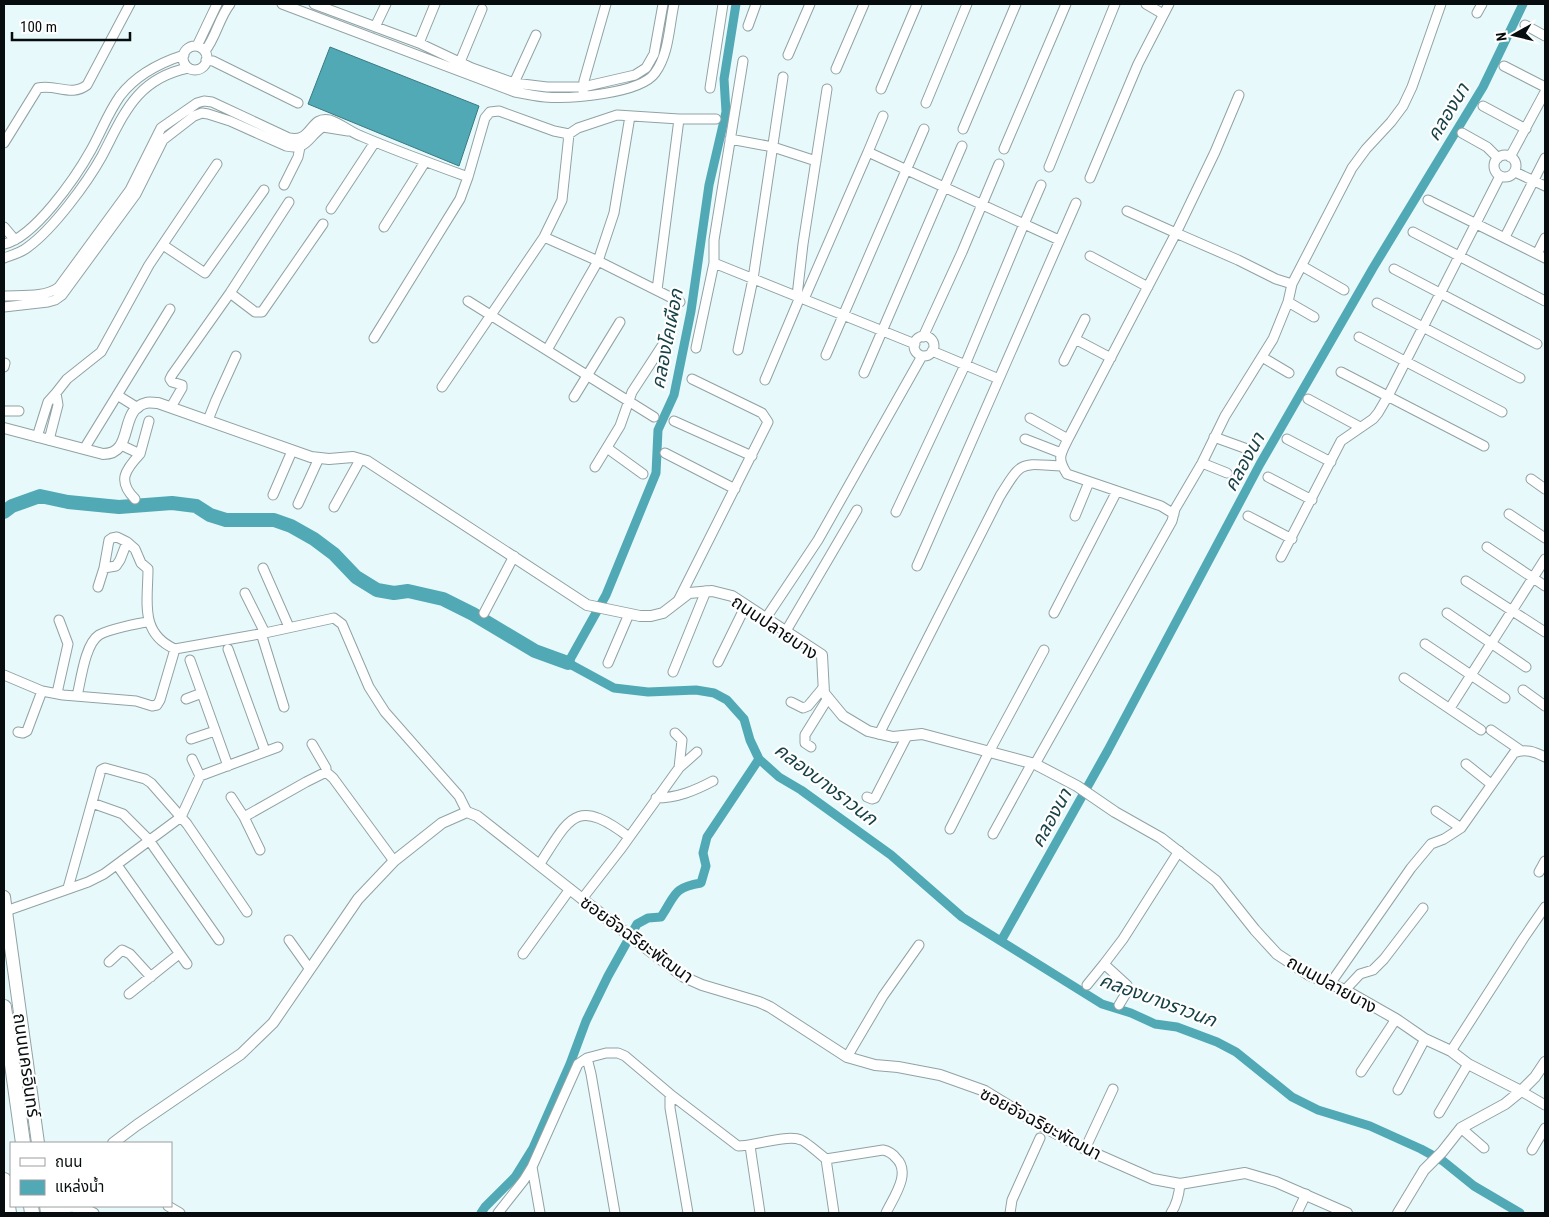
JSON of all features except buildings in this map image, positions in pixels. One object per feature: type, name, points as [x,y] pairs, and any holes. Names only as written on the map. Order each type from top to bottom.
[{"type":"main road","name":"ถนนนครอินทร์","points":[[4,897],[38,1142]]},
{"type":"main road","name":"ถนนนครอินทร์","points":[[4,1007],[22,1142]]},
{"type":"main road","points":[[4,1180],[8,1213]]},
{"type":"street","points":[[4,143],[38,88],[51,86],[74,91],[80,90],[87,84],[130,4]]},
{"type":"street","points":[[4,258],[28,247],[57,220],[101,157],[119,120],[130,103],[154,82],[174,70],[201,68],[203,53],[217,4]]},
{"type":"street","points":[[203,53],[230,4]]},
{"type":"street","points":[[282,4],[515,92],[546,97],[583,97],[614,92],[639,84],[654,75],[664,57],[674,4]]},
{"type":"street","points":[[314,4],[419,42],[472,68],[514,83],[547,87],[584,86],[635,75],[646,68],[654,54],[663,4]]},
{"type":"street","points":[[376,27],[386,4]]},
{"type":"street","points":[[419,42],[435,4]]},
{"type":"street","points":[[583,97],[584,86],[606,4]]},
{"type":"street","points":[[710,88],[723,4]]},
{"type":"street","points":[[748,26],[756,4]]},
{"type":"street","points":[[788,56],[810,4]]},
{"type":"street","points":[[836,69],[864,4]]},
{"type":"street","points":[[881,89],[917,4]]},
{"type":"street","points":[[926,103],[967,4]]},
{"type":"street","points":[[963,129],[1016,4]]},
{"type":"street","points":[[1004,149],[1066,4]]},
{"type":"street","points":[[1049,167],[1115,4]]},
{"type":"street","points":[[1146,4],[1163,14]]},
{"type":"street","points":[[1090,178],[1138,64],[1169,4]]},
{"type":"street","points":[[993,834],[1172,522],[1174,514],[1225,416],[1272,339],[1288,302],[1292,284],[1352,168],[1403,106],[1412,87],[1441,4]]},
{"type":"street","points":[[1476,13],[1482,4]]},
{"type":"street","points":[[460,62],[482,10]]},
{"type":"street","points":[[333,22],[337,12]]},
{"type":"street","points":[[1524,25],[1545,36]]},
{"type":"street","points":[[514,83],[536,35]]},
{"type":"street","points":[[4,244],[15,240],[40,221],[90,151],[108,114],[120,96],[147,71],[168,60],[184,55],[189,48],[203,53],[213,61],[298,102]]},
{"type":"street","points":[[184,55],[188,68]]},
{"type":"street","points":[[696,348],[714,263],[714,240],[743,61]]},
{"type":"street","points":[[1504,66],[1545,87]]},
{"type":"street","points":[[738,350],[753,279],[783,77]]},
{"type":"street","points":[[801,297],[816,161],[827,90]]},
{"type":"street","points":[[1510,156],[1545,92]]},
{"type":"street","points":[[1174,514],[1161,506],[1067,474],[1060,461],[1061,453],[1176,233],[1215,152],[1239,94]]},
{"type":"street","points":[[120,96],[130,103]]},
{"type":"street","points":[[4,307],[55,300],[62,296],[70,279],[145,170],[161,128],[197,103],[204,101],[212,102],[232,117],[301,143]]},
{"type":"street","points":[[1483,106],[1526,129]]},
{"type":"street","points":[[374,338],[460,199],[484,118],[490,112],[499,111],[554,131],[569,134],[578,128],[613,116],[716,119]]},
{"type":"street","points":[[547,350],[598,261],[614,213],[630,116]]},
{"type":"street","points":[[765,380],[883,116]]},
{"type":"street","points":[[657,290],[679,119]]},
{"type":"street","points":[[284,185],[298,157],[301,143],[316,122],[322,120],[329,120],[340,124],[348,131],[468,177]]},
{"type":"street","points":[[826,354],[924,129]]},
{"type":"street","points":[[1462,133],[1487,147],[1498,158]]},
{"type":"street","points":[[442,387],[544,237],[562,200],[569,134]]},
{"type":"street","points":[[730,138],[773,147],[816,161]]},
{"type":"street","points":[[331,209],[375,142]]},
{"type":"street","points":[[864,373],[962,146]]},
{"type":"street","points":[[868,152],[1059,240]]},
{"type":"street","points":[[1506,155],[1510,156],[1516,163],[1515,172],[1509,177],[1500,176],[1494,166],[1498,158],[1506,155]]},
{"type":"street","points":[[1505,237],[1545,158]]},
{"type":"street","points":[[384,226],[425,162]]},
{"type":"street","points":[[37,437],[48,402],[67,380],[101,352],[149,266],[216,164]]},
{"type":"street","points":[[922,356],[916,350],[915,344],[918,339],[923,337],[999,164]]},
{"type":"street","points":[[1515,172],[1545,186]]},
{"type":"street","points":[[1281,557],[1292,539],[1341,441],[1372,419],[1388,396],[1500,176]]},
{"type":"street","points":[[896,512],[965,365],[1041,185]]},
{"type":"street","points":[[163,245],[205,274],[264,190]]},
{"type":"street","points":[[1428,200],[1541,256],[1545,238]]},
{"type":"street","points":[[171,407],[182,385],[172,382],[170,379],[230,293],[289,202]]},
{"type":"street","points":[[917,566],[1076,203]]},
{"type":"street","points":[[1127,211],[1238,260],[1276,279],[1292,284]]},
{"type":"street","points":[[47,212],[57,220]]},
{"type":"street","points":[[230,293],[255,312],[262,312],[323,224]]},
{"type":"street","points":[[4,227],[15,240]]},
{"type":"street","points":[[1413,232],[1545,301]]},
{"type":"street","points":[[544,237],[598,261],[680,302]]},
{"type":"street","points":[[1090,256],[1148,287]]},
{"type":"street","points":[[714,263],[915,344]]},
{"type":"street","points":[[1302,266],[1344,290]]},
{"type":"street","points":[[1394,269],[1537,344]]},
{"type":"street","points":[[4,296],[46,293],[70,279]]},
{"type":"street","points":[[468,301],[654,417]]},
{"type":"street","points":[[1288,302],[1314,317]]},
{"type":"street","points":[[1377,303],[1520,378]]},
{"type":"street","points":[[84,450],[170,309]]},
{"type":"street","points":[[1064,361],[1085,319]]},
{"type":"street","points":[[574,397],[620,322]]},
{"type":"street","points":[[922,356],[928,355],[934,345],[931,340],[923,337]]},
{"type":"street","points":[[1359,337],[1502,412]]},
{"type":"street","points":[[1075,339],[1111,358]]},
{"type":"street","points":[[596,467],[620,426],[632,392],[662,346]]},
{"type":"street","points":[[932,351],[999,378]]},
{"type":"street","points":[[208,420],[236,356]]},
{"type":"street","points":[[766,618],[818,540],[922,356]]},
{"type":"street","points":[[1262,357],[1289,373]]},
{"type":"street","points":[[1341,372],[1484,446]]},
{"type":"street","points":[[678,601],[768,422],[762,413],[692,379]]},
{"type":"street","points":[[49,440],[58,405],[56,392]]},
{"type":"street","points":[[117,395],[138,408]]},
{"type":"street","points":[[1308,399],[1360,427]]},
{"type":"street","points":[[4,428],[84,450],[112,454],[118,451],[131,416],[138,408],[145,403],[158,403],[292,451],[329,460],[352,457],[360,460],[334,507]]},
{"type":"street","points":[[4,411],[19,411]]},
{"type":"street","points":[[1030,418],[1068,439]]},
{"type":"street","points":[[135,499],[125,485],[124,477],[126,470],[140,454],[149,421]]},
{"type":"street","points":[[674,421],[752,456]]},
{"type":"street","points":[[1214,437],[1250,450]]},
{"type":"street","points":[[1025,439],[1061,453]]},
{"type":"street","points":[[1288,439],[1331,462]]},
{"type":"street","points":[[121,445],[140,454]]},
{"type":"street","points":[[607,448],[643,474]]},
{"type":"street","points":[[273,495],[292,451]]},
{"type":"street","points":[[665,454],[735,489]]},
{"type":"street","points":[[298,504],[319,458]]},
{"type":"street","name":"ถนนปลายบาง","points":[[360,460],[367,461],[587,605],[640,616],[658,614],[689,592],[712,591],[732,596],[822,655],[823,688],[842,716],[868,731],[879,734],[893,737],[922,734],[1034,763],[1077,786],[1179,851],[1216,881],[1277,954],[1309,975],[1344,990],[1396,1019],[1425,1039],[1451,1051],[1468,1064],[1522,1091]]},
{"type":"street","points":[[1202,463],[1227,473]]},
{"type":"street","points":[[879,734],[1000,496],[1013,475],[1020,467],[1027,465],[1062,466]]},
{"type":"street","points":[[1268,477],[1312,500]]},
{"type":"street","points":[[1531,480],[1545,489]]},
{"type":"street","points":[[1076,516],[1089,482]]},
{"type":"street","points":[[1054,614],[1117,491]]},
{"type":"street","points":[[786,631],[857,510]]},
{"type":"street","points":[[1509,514],[1545,538]]},
{"type":"street","points":[[1248,516],[1292,539]]},
{"type":"street","points":[[98,587],[104,568],[109,540],[117,537],[135,549],[141,563],[148,569],[148,622],[155,635],[175,649],[334,618],[338,620],[369,687],[385,712],[459,796],[469,813],[442,823],[394,861],[358,898],[273,1023],[240,1054],[115,1142]]},
{"type":"street","points":[[104,568],[113,567],[118,564],[127,542]]},
{"type":"street","points":[[1487,548],[1545,586]]},
{"type":"street","points":[[484,613],[514,556]]},
{"type":"street","points":[[1450,708],[1545,559]]},
{"type":"street","points":[[263,568],[290,626]]},
{"type":"street","points":[[1466,581],[1545,632]]},
{"type":"street","points":[[673,672],[706,591]]},
{"type":"street","points":[[245,593],[263,633],[284,707]]},
{"type":"street","points":[[718,662],[746,605]]},
{"type":"street","points":[[1447,613],[1526,667]]},
{"type":"street","points":[[608,663],[629,614]]},
{"type":"street","points":[[57,693],[68,644],[59,620]]},
{"type":"street","points":[[77,696],[89,649],[99,635],[133,624],[148,622]]},
{"type":"street","points":[[1425,644],[1505,698]]},
{"type":"street","points":[[4,675],[42,692],[136,701],[152,706],[157,705],[160,700],[175,649]]},
{"type":"street","points":[[228,649],[265,751]]},
{"type":"street","points":[[950,829],[1044,650]]},
{"type":"street","points":[[190,660],[228,766]]},
{"type":"street","points":[[1404,678],[1481,730]]},
{"type":"street","points":[[791,702],[803,708],[808,706],[823,688]]},
{"type":"street","points":[[1523,690],[1545,706]]},
{"type":"street","points":[[18,732],[23,733],[27,731],[42,692]]},
{"type":"street","points":[[186,699],[202,693]]},
{"type":"street","points":[[811,746],[805,743],[805,735],[828,698]]},
{"type":"street","points":[[1491,730],[1520,750],[1545,757]]},
{"type":"street","points":[[191,739],[215,731]]},
{"type":"street","points":[[675,732],[682,740],[679,768]]},
{"type":"street","points":[[867,797],[872,800],[874,798],[907,736]]},
{"type":"street","points":[[312,744],[326,768],[326,772],[333,778],[394,861]]},
{"type":"street","points":[[6,910],[88,882],[104,874],[181,817],[200,776],[278,747]]},
{"type":"street","points":[[1330,984],[1411,868],[1431,844],[1444,839],[1461,828],[1514,753],[1520,750]]},
{"type":"street","points":[[582,899],[679,768],[698,752]]},
{"type":"street","points":[[192,759],[200,776]]},
{"type":"street","points":[[1466,764],[1491,784]]},
{"type":"street","points":[[68,888],[101,770],[105,768],[145,779],[151,783],[181,817],[247,912]]},
{"type":"street","points":[[244,817],[326,772]]},
{"type":"street","points":[[656,798],[668,798],[685,794],[713,781]]},
{"type":"street","points":[[231,797],[244,817],[260,850]]},
{"type":"street","points":[[92,803],[123,814],[149,840],[219,940]]},
{"type":"street","points":[[1436,811],[1461,828]]},
{"type":"street","name":"ซอยอัจฉริยะพัฒนา","points":[[469,813],[688,980],[770,1007],[847,1057],[875,1065],[898,1067],[940,1075],[985,1091],[1084,1149],[1153,1179],[1180,1184],[1245,1173],[1276,1182],[1347,1213]]},
{"type":"street","points":[[539,865],[564,828],[577,817],[584,815],[594,816],[612,824],[629,837]]},
{"type":"street","points":[[1087,985],[1123,938],[1179,851]]},
{"type":"street","points":[[1539,872],[1545,861]]},
{"type":"street","points":[[117,865],[187,964]]},
{"type":"street","points":[[523,954],[570,889]]},
{"type":"street","points":[[1451,1051],[1545,907]]},
{"type":"street","points":[[1344,990],[1360,974],[1373,970],[1384,959],[1423,908]]},
{"type":"street","points":[[289,940],[310,968]]},
{"type":"street","points":[[847,1057],[882,996],[919,945]]},
{"type":"street","points":[[109,962],[122,950],[126,951],[151,977]]},
{"type":"street","points":[[129,994],[179,954]]},
{"type":"street","points":[[1104,964],[1108,970],[1127,985],[1128,990],[1119,1005]]},
{"type":"street","points":[[1361,1072],[1396,1019]]},
{"type":"street","points":[[1398,1090],[1425,1039]]},
{"type":"street","points":[[498,1213],[532,1167],[578,1064],[587,1058],[606,1053],[618,1053],[625,1056],[670,1094],[738,1146],[750,1146],[790,1138],[801,1140],[826,1159],[834,1213]]},
{"type":"street","points":[[587,1058],[614,1213]]},
{"type":"street","points":[[1398,1213],[1424,1170],[1442,1152],[1461,1128],[1505,1104],[1522,1091],[1545,1062]]},
{"type":"street","points":[[1439,1113],[1468,1064]]},
{"type":"street","points":[[1084,1149],[1113,1089]]},
{"type":"street","points":[[1522,1091],[1545,1105]]},
{"type":"street","points":[[670,1094],[670,1108],[688,1213]]},
{"type":"street","points":[[1461,1128],[1484,1148]]},
{"type":"street","points":[[1532,1150],[1545,1128]]},
{"type":"street","points":[[1020,1213],[1010,1211],[1012,1200],[1040,1138]]},
{"type":"street","points":[[750,1146],[760,1213]]},
{"type":"street","points":[[826,1159],[883,1150],[893,1154],[901,1163],[902,1177],[886,1213]]},
{"type":"street","points":[[532,1167],[540,1213]]},
{"type":"street","points":[[1171,1213],[1176,1205],[1180,1184]]},
{"type":"street","points":[[1297,1213],[1306,1194]]},
{"type":"street","points":[[46,1210],[90,1210],[94,1213]]},
{"type":"water","points":[[330,47],[479,106],[459,166],[308,104]]},
{"type":"waterway","name":"คลองบางราวนก","points":[[736,4],[724,79],[726,112],[709,185],[691,311],[674,395],[658,430],[656,473],[606,595],[568,663],[614,688],[648,692],[696,690],[714,693],[727,700],[744,719],[750,740],[759,759],[779,777],[801,790],[891,855],[962,917],[1102,1004],[1131,1013],[1155,1024],[1177,1027],[1217,1042],[1236,1052],[1292,1097],[1318,1110],[1370,1126],[1421,1149],[1443,1161],[1474,1186],[1520,1213]]},
{"type":"waterway","name":"คลองนา","points":[[1001,941],[1108,750],[1260,464],[1373,268],[1483,87],[1523,4]]},
{"type":"waterway","name":"คลองบางราวนก","points":[[4,512],[12,506],[40,496],[68,502],[119,507],[172,503],[196,506],[210,515],[226,520],[274,520],[291,526],[314,539],[334,554],[356,577],[377,590],[394,593],[408,591],[443,599],[473,614],[535,651],[568,663]]},
{"type":"waterway","points":[[481,1213],[515,1177],[533,1148],[570,1064],[586,1021],[637,924],[648,918],[661,917],[680,890],[701,883],[706,866],[703,853],[707,837],[759,759]]},
{"type":"water label","name":"คลองโคเผือก","points":[[667,339]]}]
